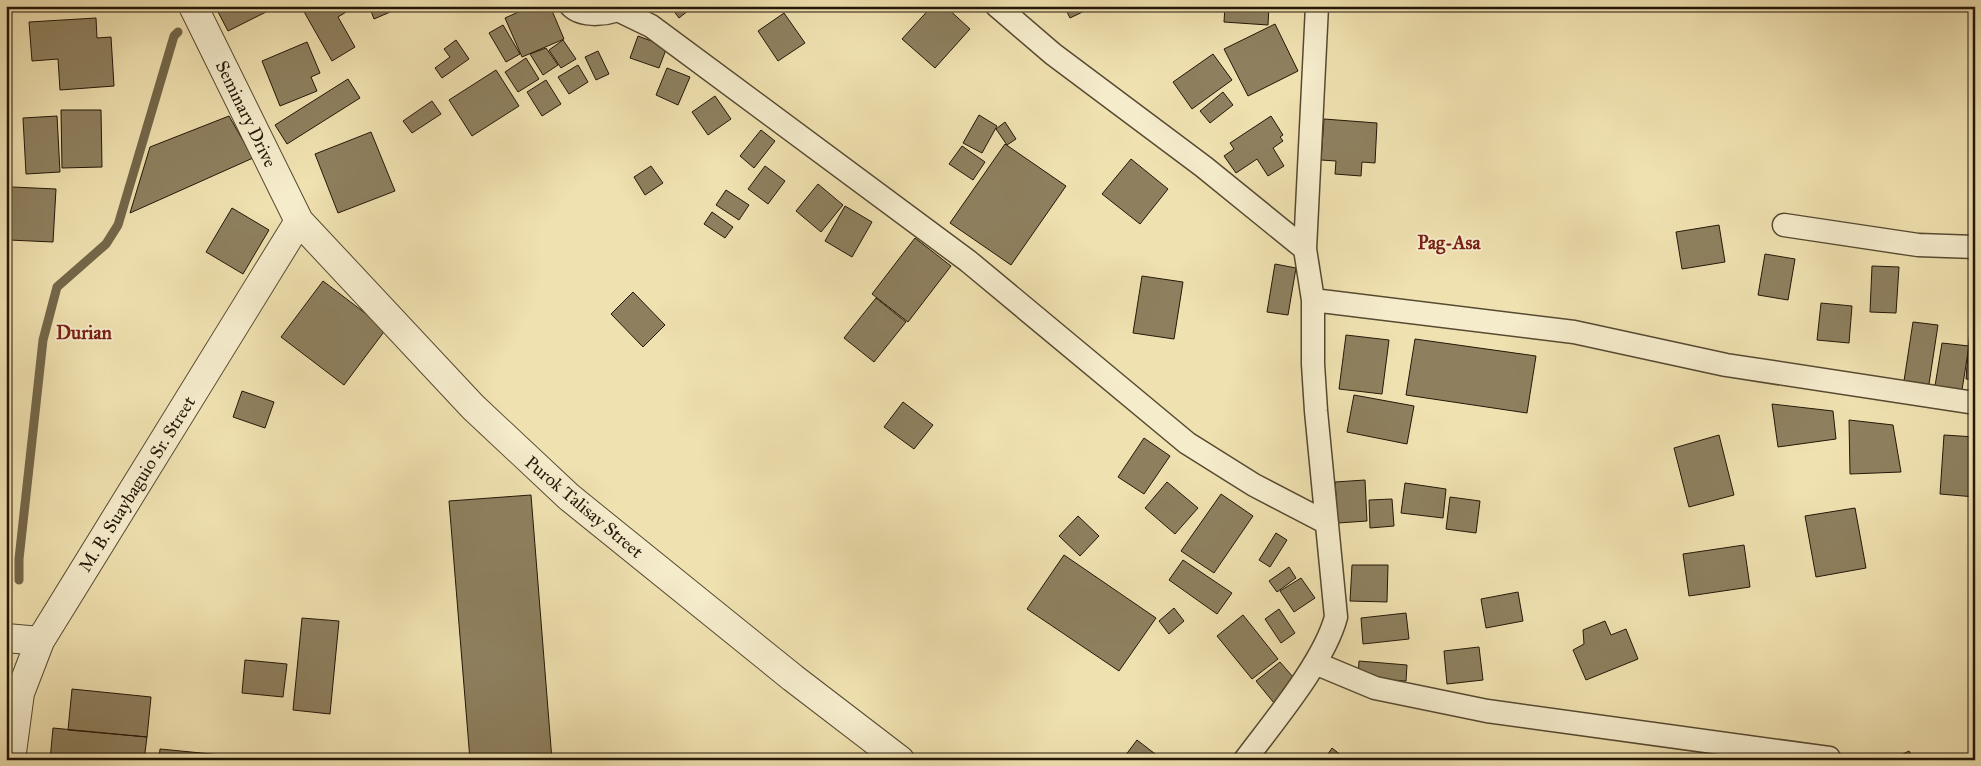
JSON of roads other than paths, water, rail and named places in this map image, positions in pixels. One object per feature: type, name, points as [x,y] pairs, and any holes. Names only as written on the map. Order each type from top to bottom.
[{"type":"street","name":"Seminary Drive","points":[[193,6],[299,221]]},
{"type":"street","points":[[571,6],[575,10],[588,14],[620,8],[651,26],[968,261],[1187,443],[1254,484],[1328,523]]},
{"type":"street","points":[[997,6],[1053,54],[1204,168],[1305,249]]},
{"type":"street","points":[[1245,760],[1314,663],[1331,635],[1336,616],[1314,393],[1313,300],[1305,249],[1317,6]]},
{"type":"street","name":"M. B. Suaybaguio Sr. Street","points":[[11,760],[20,692],[40,641],[299,221]]},
{"type":"street","name":"Purok Talisay Street","points":[[299,221],[472,406],[569,497],[793,678],[900,760]]},
{"type":"street","points":[[1784,225],[1918,245],[1975,247]]},
{"type":"street","points":[[1313,300],[1574,332],[1726,365],[1975,403]]},
{"type":"street","points":[[6,638],[40,641]]},
{"type":"street","points":[[1314,663],[1375,688],[1487,711],[1829,758]]},
{"type":"waterway","points":[[19,580],[19,559],[43,340],[57,287],[106,244],[118,225],[174,36],[178,32]]},
{"type":"district","name":"Pag-Asa","points":[[1449,242]]},
{"type":"district","name":"Durian","points":[[84,332]]}]
